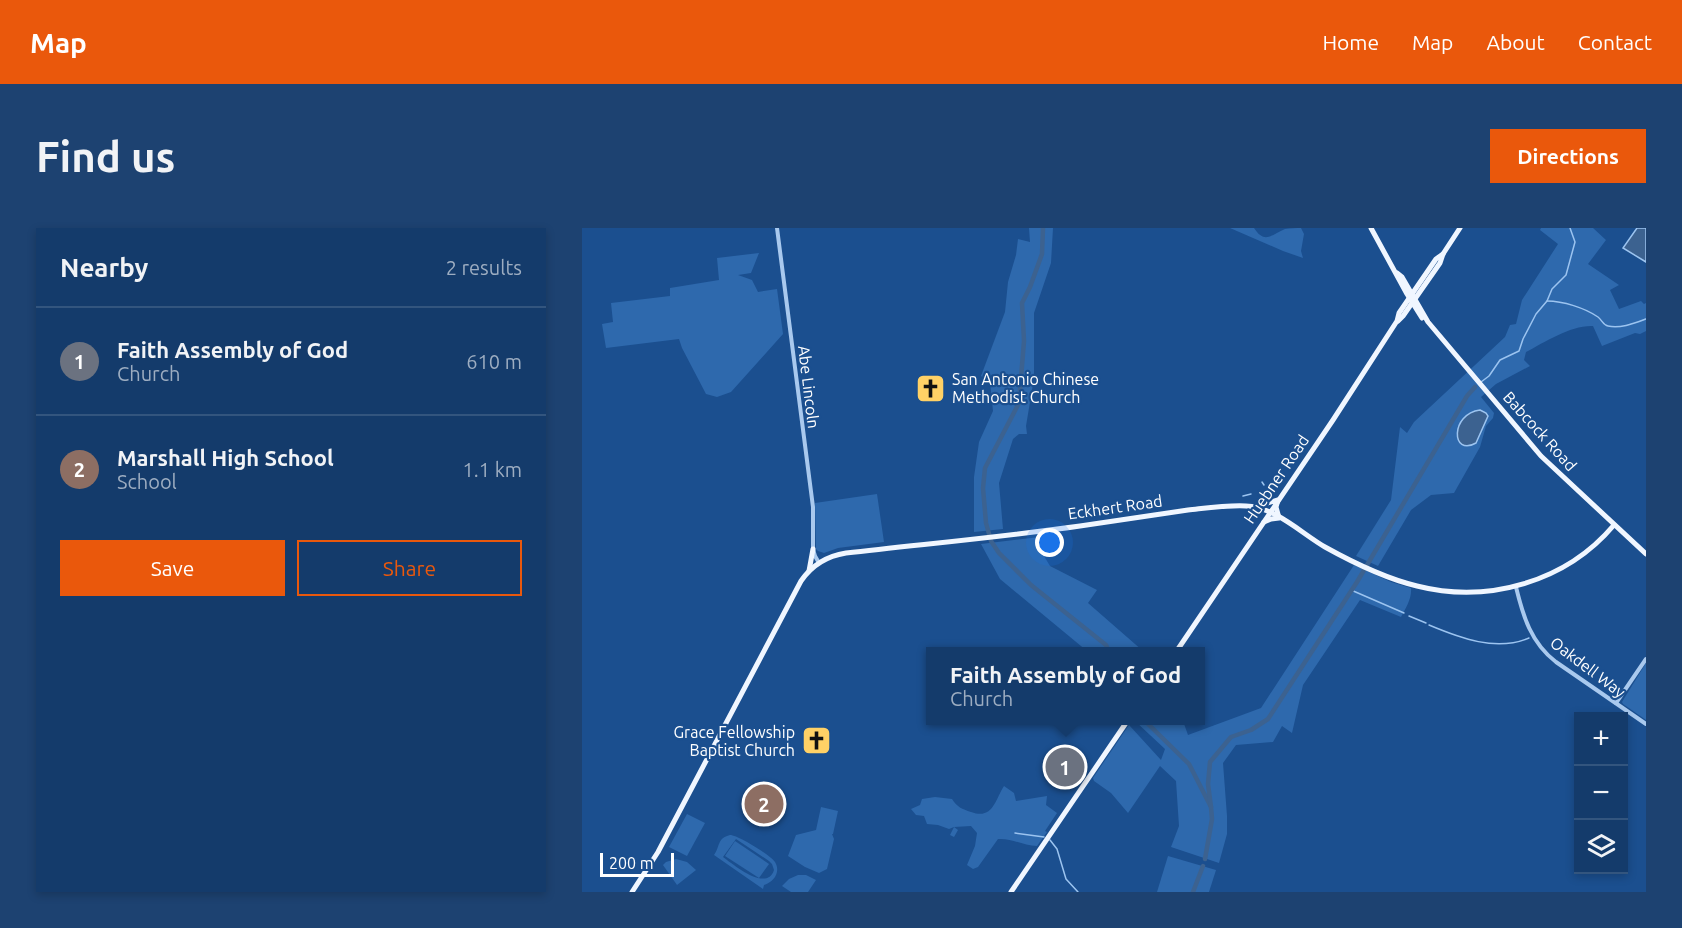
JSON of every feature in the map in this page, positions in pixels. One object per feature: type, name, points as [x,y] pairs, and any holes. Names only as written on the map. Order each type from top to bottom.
[{"type":"main road","name":"Babcock Road","points":[[1371,228],[1425,320],[1543,459],[1644,554]]},
{"type":"main road","name":"Huebner Road","points":[[1397,321],[1399,313],[1440,262],[1460,228]]},
{"type":"main road","name":"Huebner Road","points":[[1179,647],[1397,321],[1403,316],[1436,259],[1443,254]]},
{"type":"main road","name":"Babcock Road","points":[[1397,273],[1404,280],[1412,299]]},
{"type":"main road","points":[[1404,280],[1412,283],[1422,280]]},
{"type":"main road","points":[[1403,316],[1414,314],[1425,320]]},
{"type":"main road","points":[[1252,506],[1265,505],[1278,500]]},
{"type":"main road","points":[[1252,506],[1261,514],[1263,522],[1279,518],[1276,507],[1278,500]]},
{"type":"main road","name":"Eckhert Road","points":[[632,892],[658,852],[794,594],[809,571],[830,557],[846,553],[1080,526],[1144,515],[1214,507],[1252,506],[1270,512],[1309,538],[1357,562],[1417,586],[1446,591],[1478,592],[1516,586],[1549,575],[1577,559],[1596,544],[1614,525]]},
{"type":"main road","points":[[813,549],[818,554],[830,557]]},
{"type":"main road","points":[[809,571],[813,549]]},
{"type":"main road","points":[[1011,892],[1124,725]]},
{"type":"street","name":"Abe Lincoln","points":[[777,228],[813,507],[813,549],[819,563]]},
{"type":"street","name":"Oakdell Way","points":[[1516,586],[1527,624],[1552,659],[1646,724]]},
{"type":"street","points":[[1616,704],[1646,659]]},
{"type":"shaded area","points":[[1029,228],[1053,228],[1051,263],[1034,313],[1034,378],[1026,426],[1027,434],[1019,434],[1013,439],[999,483],[1003,529],[974,532],[974,477],[979,442],[993,411],[990,382],[981,376],[1005,312],[1008,282],[1018,239],[1030,242]]},
{"type":"shaded area","points":[[1230,228],[1254,228],[1262,236],[1269,237],[1285,229],[1301,228],[1304,234],[1301,251],[1303,258],[1283,251]]},
{"type":"shaded area","points":[[1541,228],[1593,228],[1606,240],[1588,264],[1619,285],[1610,290],[1619,309],[1641,301],[1646,303],[1646,331],[1602,346],[1593,326],[1585,326],[1558,335],[1526,352],[1524,360],[1530,366],[1496,384],[1481,397],[1494,413],[1493,418],[1486,426],[1480,447],[1454,493],[1431,495],[1411,510],[1378,566],[1356,556],[1391,500],[1400,427],[1407,433],[1414,422],[1505,337],[1510,325],[1516,324],[1522,300],[1558,244],[1540,230]]},
{"type":"shaded area","points":[[1637,228],[1646,228],[1646,262],[1623,248]]},
{"type":"shaded area","points":[[759,253],[751,273],[738,275],[752,280],[758,292],[777,289],[783,334],[731,392],[717,397],[706,394],[679,339],[606,348],[602,324],[613,322],[611,303],[670,296],[670,288],[719,280],[717,258]]},
{"type":"shaded area","points":[[1480,410],[1488,416],[1476,443],[1468,446],[1462,444],[1458,440],[1459,426],[1470,413]]},
{"type":"shaded area","points":[[877,494],[884,542],[838,548],[824,553],[816,549],[815,503]]},
{"type":"shaded area","points":[[1040,537],[1044,556],[1050,566],[1097,590],[1088,603],[1138,647],[1082,647],[1000,579],[981,544]]},
{"type":"shaded area","points":[[1354,565],[1391,582],[1411,588],[1407,607],[1401,617],[1360,600],[1303,685],[1292,733],[1282,726],[1273,742],[1236,745],[1223,763],[1227,834],[1219,863],[1171,847],[1179,826],[1176,781],[1160,766],[1128,813],[1111,793],[1094,781],[1093,778],[1129,725],[1161,760],[1165,749],[1139,725],[1184,725],[1188,735],[1261,708]]},
{"type":"shaded area","points":[[1646,663],[1646,720],[1622,702]]},
{"type":"shaded area","points":[[1004,786],[1014,793],[1016,801],[1047,796],[1046,805],[1057,813],[1037,846],[998,839],[978,867],[973,869],[967,865],[975,846],[977,833],[971,826],[949,829],[927,824],[924,816],[916,815],[911,809],[920,805],[922,799],[935,797],[952,799],[965,810],[978,814],[984,813],[992,807]]},
{"type":"shaded area","points":[[821,807],[838,811],[827,869],[819,873],[788,856],[796,835],[816,830]]},
{"type":"shaded area","points":[[687,814],[705,823],[687,856],[669,847]]},
{"type":"shaded area","points":[[954,827],[958,830],[954,837],[950,835]]},
{"type":"shaded area","points":[[726,836],[734,836],[746,842],[775,862],[776,876],[764,885],[763,889],[714,855]],"holes":[[[736,839],[769,861],[774,870],[765,879],[750,875],[723,857]]]},
{"type":"shaded area","points":[[735,841],[769,864],[759,878],[725,856]]},
{"type":"shaded area","points":[[1168,856],[1216,870],[1209,892],[1157,892]]},
{"type":"shaded area","points":[[676,859],[687,862],[696,870],[677,885],[663,865]]},
{"type":"shaded area","points":[[798,875],[806,875],[816,880],[808,892],[791,892],[782,886],[789,879]]},
{"type":"waterway","points":[[1043,228],[1042,254],[1022,303],[1024,341],[1019,403],[985,468],[983,488],[986,523],[991,541],[999,553],[1031,585],[1107,647]]},
{"type":"waterway","points":[[1481,382],[1489,376],[1500,360],[1519,351],[1536,314],[1547,301],[1552,289],[1566,275],[1575,242],[1570,228]]},
{"type":"waterway","points":[[1547,301],[1580,308],[1598,317],[1605,325],[1613,327],[1646,319]]},
{"type":"waterway","points":[[1211,807],[1208,784],[1210,762],[1231,737],[1251,730],[1268,719],[1357,582],[1467,396],[1475,387]]},
{"type":"waterway","points":[[1243,496],[1251,494]]},
{"type":"waterway","points":[[1351,590],[1404,613]]},
{"type":"waterway","points":[[1409,616],[1426,623]]},
{"type":"waterway","points":[[1429,625],[1478,642],[1504,644],[1529,638]]},
{"type":"waterway","points":[[1149,725],[1189,764],[1211,807],[1212,819],[1205,859]]},
{"type":"waterway","points":[[1015,833],[1044,837]]},
{"type":"waterway","points":[[1050,840],[1057,849],[1066,879],[1078,892]]},
{"type":"waterway","points":[[1193,892],[1203,866]]},
{"type":"place","name":"San Antonio Chinese Methodist Church","points":[[931,388]]},
{"type":"place","name":"Grace Fellowship Baptist Church","points":[[816,741]]},
{"type":"place","name":"Faith Assembly of God","points":[[1065,767]]},
{"type":"place","name":"Marshall High School","points":[[764,804]]}]
